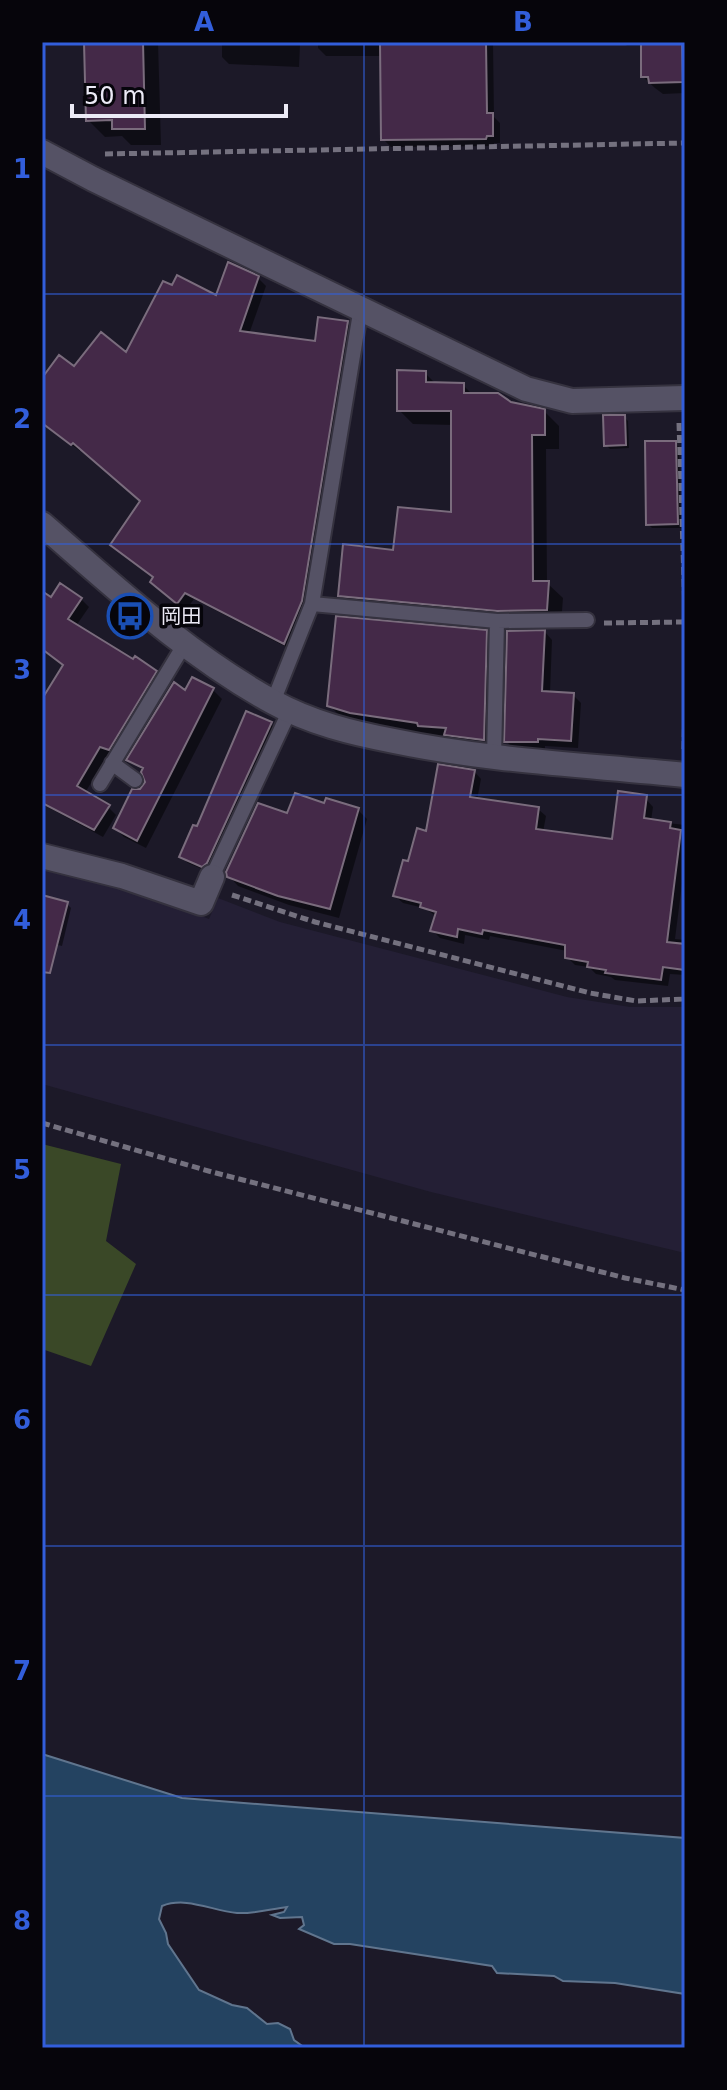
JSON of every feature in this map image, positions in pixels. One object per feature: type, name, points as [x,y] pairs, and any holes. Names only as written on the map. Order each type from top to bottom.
[{"type":"street","points":[[42,152],[526,389],[572,401],[682,398]]},
{"type":"street","points":[[42,524],[184,645],[282,706],[344,731],[426,748],[494,757],[684,775]]},
{"type":"street","points":[[42,856],[122,876],[201,903],[217,884]]},
{"type":"lane","points":[[217,884],[282,706],[312,604],[361,307]]},
{"type":"lane","points":[[312,604],[497,621],[587,620]]},
{"type":"lane","points":[[494,757],[497,621]]},
{"type":"lane","points":[[100,784],[184,645]]},
{"type":"lane","points":[[112,763],[135,780]]},
{"type":"path","points":[[96,154],[685,143]]},
{"type":"path","points":[[682,398],[685,612]]},
{"type":"path","points":[[587,620],[594,623],[685,622]]},
{"type":"path","points":[[684,775],[685,702]]},
{"type":"path","points":[[217,884],[315,922],[590,993],[636,1001],[685,999]]},
{"type":"path","points":[[42,1123],[361,1210],[625,1278],[685,1290]]},
{"type":"shaded area","points":[[42,867],[156,899],[209,919],[218,898],[280,922],[567,997],[630,1007],[685,1007],[685,1253],[431,1192],[42,1084]]},
{"type":"green space","points":[[42,1144],[121,1164],[106,1241],[136,1264],[91,1366],[42,1349]]},
{"type":"water","points":[[42,1754],[182,1798],[685,1838],[685,1994],[615,1983],[563,1981],[554,1976],[497,1973],[492,1966],[334,1944],[299,1929],[304,1925],[302,1917],[280,1918],[272,1915],[284,1912],[287,1907],[237,1913],[190,1903],[171,1903],[162,1906],[159,1919],[168,1944],[199,1990],[232,2005],[247,2008],[267,2024],[278,2023],[290,2029],[294,2040],[305,2048],[42,2048]]},
{"type":"building","points":[[84,42],[143,42],[145,129],[112,129],[112,120],[86,121]]},
{"type":"building","points":[[380,42],[486,42],[487,113],[493,113],[493,136],[486,139],[381,140]]},
{"type":"building","points":[[641,42],[682,42],[683,82],[649,83],[648,77],[641,77]]},
{"type":"building","points":[[228,262],[259,276],[240,331],[315,341],[318,317],[348,321],[302,601],[284,644],[185,593],[177,604],[150,582],[153,577],[110,545],[140,501],[73,443],[71,445],[42,423],[42,378],[59,355],[74,366],[101,332],[126,352],[163,281],[172,285],[177,275],[216,295]]},
{"type":"building","points":[[397,370],[426,371],[426,382],[464,383],[464,393],[498,393],[511,402],[545,409],[545,435],[532,435],[533,581],[549,581],[547,610],[497,611],[338,596],[343,544],[393,550],[398,507],[451,512],[451,411],[397,411]]},
{"type":"building","points":[[603,415],[625,415],[626,445],[604,446]]},
{"type":"building","points":[[645,441],[676,441],[678,524],[646,525]]},
{"type":"building","points":[[60,583],[82,598],[68,619],[157,671],[109,750],[100,747],[77,786],[110,805],[94,830],[42,803],[42,699],[63,665],[42,649],[42,591],[51,597]]},
{"type":"building","points":[[336,616],[487,630],[484,740],[444,735],[446,728],[418,726],[417,723],[350,713],[327,706]]},
{"type":"building","points":[[545,630],[542,691],[574,693],[571,741],[538,739],[538,742],[504,742],[507,631]]},
{"type":"building","points":[[192,677],[214,688],[137,841],[113,828],[132,789],[140,789],[145,782],[141,772],[143,768],[126,760],[174,682],[185,690]]},
{"type":"building","points":[[246,711],[272,722],[207,863],[202,867],[179,857],[193,825],[197,826]]},
{"type":"building","points":[[438,764],[475,770],[470,797],[539,807],[536,829],[612,839],[618,791],[647,795],[644,818],[671,822],[670,828],[681,830],[667,942],[685,944],[685,970],[663,967],[661,980],[605,973],[606,970],[587,967],[588,962],[565,958],[565,945],[483,930],[482,934],[458,929],[457,937],[430,931],[436,912],[420,907],[421,903],[393,896],[403,860],[408,861],[417,828],[426,831]]},
{"type":"building","points":[[295,793],[324,803],[326,798],[359,808],[330,909],[278,896],[227,877],[226,872],[258,803],[287,813]]},
{"type":"building","points":[[42,895],[68,902],[50,973],[42,972]]},
{"type":"place","name":"岡田","points":[[130,616]]}]
